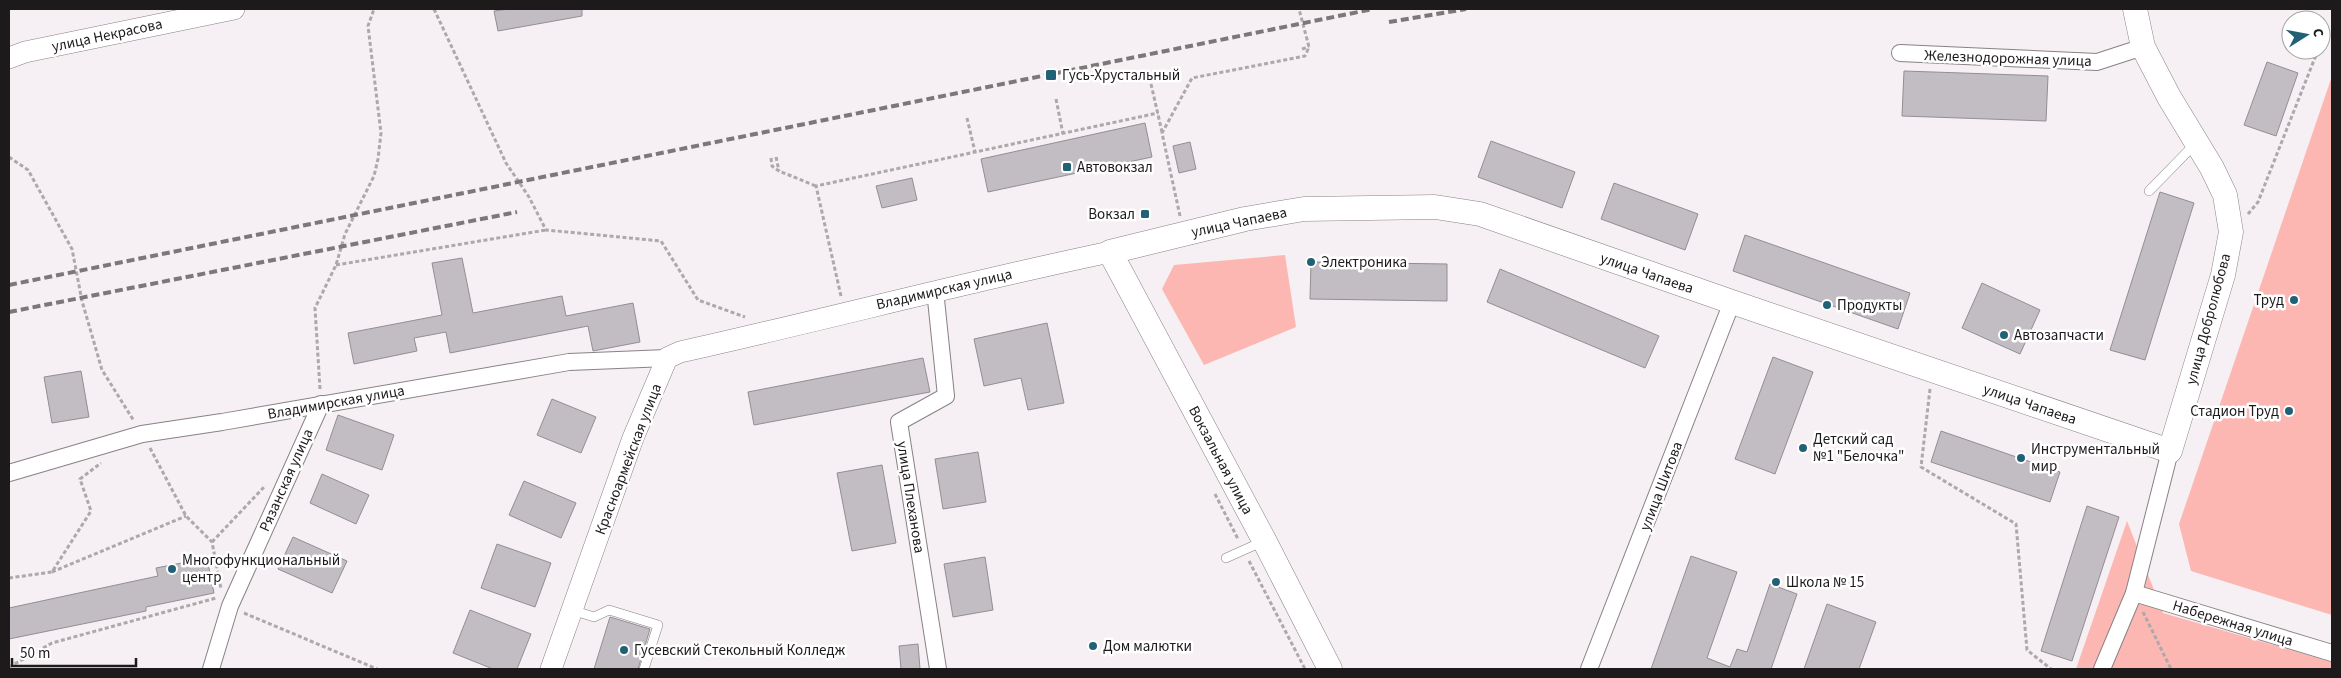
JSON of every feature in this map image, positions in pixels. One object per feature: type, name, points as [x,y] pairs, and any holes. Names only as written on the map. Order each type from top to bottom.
[{"type":"main road","name":"улица Добролюбова","points":[[2135,9],[2143,47],[2195,144],[2212,168],[2225,195],[2230,232],[2223,275],[2170,451]]},
{"type":"main road","name":"улица Чапаева","points":[[1110,252],[1245,219],[1304,209],[1435,207],[1480,214],[1932,371],[2170,451]]},
{"type":"main road","name":"Вокзальная улица","points":[[1110,252],[1264,540],[1330,669]]},
{"type":"street","name":"улица Некрасова","points":[[9,58],[25,52],[234,9]]},
{"type":"street","name":"Железнодорожная улица","points":[[1900,53],[2097,62],[2143,47]]},
{"type":"street","name":"Владимирская улица","points":[[779,330],[935,290],[1110,252]]},
{"type":"street","name":"улица Плеханова","points":[[935,290],[946,396],[899,422],[938,669]]},
{"type":"street","name":"улица Шитова","points":[[1589,669],[1732,302]]},
{"type":"street","points":[[668,358],[680,352],[779,330]]},
{"type":"street","name":"Владимирская улица","points":[[9,473],[142,434],[569,362],[668,358]]},
{"type":"street","name":"Красноармейская улица","points":[[551,669],[633,438],[668,358]]},
{"type":"street","name":"Рязанская улица","points":[[211,669],[230,606],[321,404]]},
{"type":"street","name":"улица Добролюбова","points":[[2102,669],[2134,593],[2170,451]]},
{"type":"street","name":"Набережная улица","points":[[2134,593],[2332,653]]},
{"type":"lane","points":[[2148,191],[2195,144]]},
{"type":"lane","points":[[1226,558],[1264,540]]},
{"type":"lane","points":[[572,610],[594,617],[609,610],[658,625],[644,669]]},
{"type":"path","points":[[321,404],[315,308],[336,265],[345,234],[374,176],[378,159],[381,133],[368,26],[374,9]]},
{"type":"path","points":[[434,9],[506,163],[529,197],[546,230]]},
{"type":"path","points":[[1162,133],[1192,78],[1305,56],[1309,47],[1298,9]]},
{"type":"path","points":[[1302,49],[1309,47]]},
{"type":"path","points":[[2230,232],[2258,202],[2314,60]]},
{"type":"path","points":[[1151,84],[1184,234]]},
{"type":"path","points":[[1056,99],[1063,134]]},
{"type":"path","points":[[771,158],[772,166],[779,171],[816,186],[1158,113]]},
{"type":"path","points":[[967,118],[975,152]]},
{"type":"path","points":[[9,157],[28,170],[72,248],[82,301],[102,370],[142,434],[186,516],[212,542],[222,596],[52,643],[9,666]]},
{"type":"path","points":[[776,157],[779,171]]},
{"type":"path","points":[[816,186],[844,313]]},
{"type":"path","points":[[336,265],[546,230],[661,241],[698,300],[779,330]]},
{"type":"path","points":[[1932,371],[1921,467],[2016,524],[2027,650],[2051,669]]},
{"type":"path","points":[[52,572],[91,511],[80,479],[103,462]]},
{"type":"path","points":[[212,542],[272,480]]},
{"type":"path","points":[[9,578],[52,572],[186,516]]},
{"type":"path","points":[[2134,593],[2171,669]]},
{"type":"path","points":[[230,606],[377,669]]},
{"type":"shaded area","name":"Труд","points":[[2332,76],[2332,615],[2191,571],[2179,524]]},
{"type":"shaded area","points":[[1285,255],[1296,327],[1204,365],[1162,289],[1174,265]]},
{"type":"shaded area","points":[[2127,521],[2163,613],[2332,662],[2332,669],[2076,669]]},
{"type":"building","points":[[509,9],[582,9],[582,16],[498,31],[494,11]]},
{"type":"building","points":[[2267,62],[2298,73],[2276,136],[2244,125]]},
{"type":"building","points":[[1904,71],[2048,76],[2046,121],[1902,116]]},
{"type":"building","name":"Гусь-Хрустальный","points":[[1145,123],[1152,157],[988,192],[981,159]]},
{"type":"building","points":[[1491,141],[1575,172],[1562,208],[1478,177]]},
{"type":"building","points":[[1190,142],[1196,169],[1179,173],[1173,146]]},
{"type":"building","points":[[912,178],[917,200],[882,208],[876,186]]},
{"type":"building","points":[[1614,183],[1698,214],[1685,250],[1601,219]]},
{"type":"building","points":[[2160,192],[2194,203],[2145,360],[2110,350]]},
{"type":"building","points":[[1745,235],[1910,293],[1898,329],[1733,271]]},
{"type":"building","points":[[462,258],[473,313],[562,296],[566,316],[633,303],[640,342],[593,351],[588,326],[450,353],[446,332],[414,338],[417,351],[354,364],[348,333],[442,315],[432,263]]},
{"type":"building","points":[[1311,262],[1447,264],[1447,301],[1310,299]]},
{"type":"building","points":[[1500,269],[1659,336],[1645,368],[1487,302]]},
{"type":"building","points":[[1982,283],[2040,310],[2020,354],[1962,328]]},
{"type":"building","points":[[1047,323],[1064,403],[1028,410],[1021,378],[984,386],[974,339]]},
{"type":"building","points":[[1773,357],[1813,372],[1775,474],[1735,459]]},
{"type":"building","points":[[923,358],[930,392],[754,425],[748,392]]},
{"type":"building","points":[[81,371],[89,417],[52,423],[44,377]]},
{"type":"building","points":[[552,399],[596,417],[581,453],[537,435]]},
{"type":"building","points":[[338,415],[394,435],[382,470],[326,450]]},
{"type":"building","points":[[1941,431],[2060,472],[2050,502],[1931,462]]},
{"type":"building","points":[[978,452],[986,502],[943,509],[935,459]]},
{"type":"building","points":[[882,465],[896,543],[852,551],[837,473]]},
{"type":"building","points":[[322,474],[369,495],[356,524],[310,503]]},
{"type":"building","points":[[524,481],[576,503],[561,538],[509,515]]},
{"type":"building","points":[[2087,506],[2119,517],[2072,661],[2041,651]]},
{"type":"building","points":[[293,537],[347,561],[332,593],[278,569]]},
{"type":"building","points":[[497,544],[551,563],[535,607],[481,588]]},
{"type":"building","points":[[1691,556],[1737,572],[1707,658],[1730,667],[1737,649],[1747,652],[1770,584],[1797,594],[1771,669],[1651,669]]},
{"type":"building","points":[[985,557],[993,610],[953,617],[944,564]]},
{"type":"building","points":[[207,558],[214,593],[146,607],[146,611],[9,639],[9,608],[158,576],[156,568]]},
{"type":"building","points":[[1827,604],[1876,622],[1859,669],[1804,669]]},
{"type":"building","points":[[470,610],[531,634],[517,669],[493,669],[453,653]]},
{"type":"building","name":"Гусевский Стекольный Колледж","points":[[610,617],[650,629],[638,669],[594,669]]},
{"type":"building","points":[[918,644],[920,669],[901,669],[899,646]]},
{"type":"railway","points":[[9,285],[1373,9]]},
{"type":"railway","points":[[1389,22],[1466,9]]},
{"type":"railway","points":[[9,312],[517,212]]},
{"type":"place","name":"Гусь-Хрустальный","points":[[1051,75]]},
{"type":"place","name":"Автовокзал","points":[[1067,167]]},
{"type":"place","name":"Вокзал","points":[[1145,214]]},
{"type":"place","name":"Электроника","points":[[1311,262]]},
{"type":"place","name":"Труд","points":[[2294,300]]},
{"type":"place","name":"Продукты","points":[[1827,305]]},
{"type":"place","name":"Автозапчасти","points":[[2004,335]]},
{"type":"place","name":"Стадион Труд","points":[[2289,411]]},
{"type":"place","name":"Детский сад №1 \"Белочка\"","points":[[1803,448]]},
{"type":"place","name":"Инструментальный мир","points":[[2021,458]]},
{"type":"place","name":"Многофункциональный центр","points":[[172,569]]},
{"type":"place","name":"Школа № 15","points":[[1776,582]]},
{"type":"place","name":"Дом малютки","points":[[1093,646]]},
{"type":"place","name":"Гусевский Стекольный Колледж","points":[[624,650]]}]
